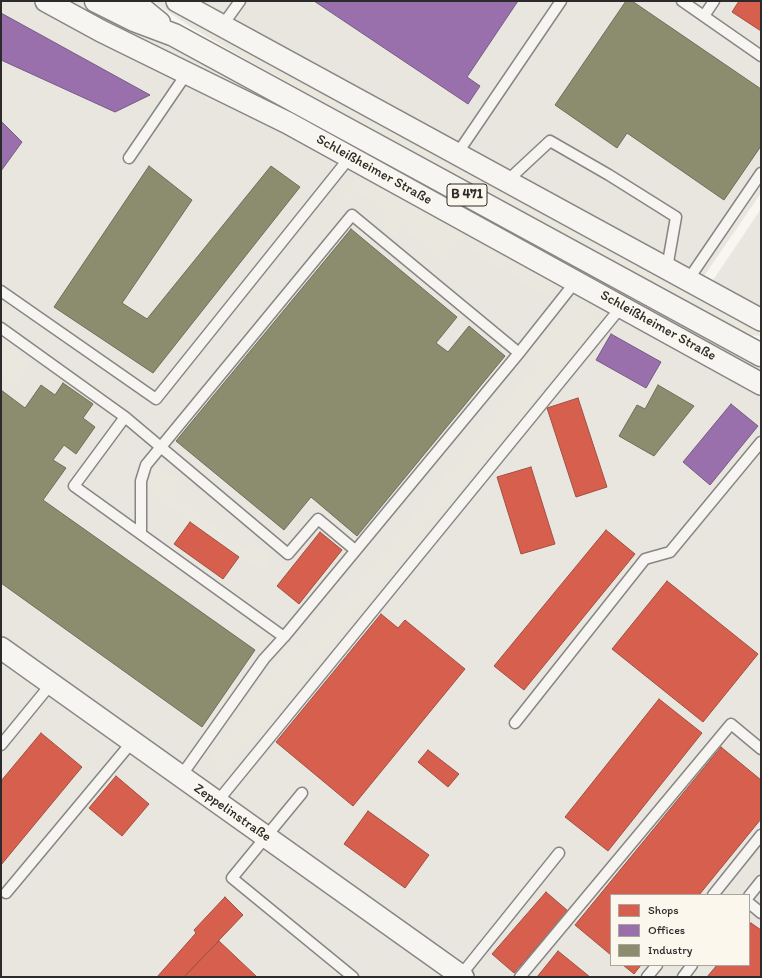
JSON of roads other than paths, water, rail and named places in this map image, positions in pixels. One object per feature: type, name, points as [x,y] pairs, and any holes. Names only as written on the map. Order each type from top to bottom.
[{"type":"main road","name":"Schleißheimer Straße","points":[[96,1],[134,20],[174,35],[761,355]]},
{"type":"main road","name":"Schleißheimer Straße","points":[[132,1],[174,35]]},
{"type":"street","name":"Schleißheimer Straße","points":[[46,1],[101,31],[187,73],[350,157],[576,280],[761,384]]},
{"type":"street","points":[[177,1],[761,320]]},
{"type":"street","name":"Zeppelinstraße","points":[[1,648],[462,976]]},
{"type":"lane","points":[[222,26],[240,1]]},
{"type":"lane","points":[[457,154],[561,1]]},
{"type":"lane","points":[[682,1],[761,56]]},
{"type":"lane","points":[[704,16],[714,1]]},
{"type":"lane","points":[[129,158],[187,73]]},
{"type":"lane","points":[[508,181],[550,141],[609,175],[676,217],[667,268]]},
{"type":"lane","points":[[1,291],[156,399],[350,157]]},
{"type":"lane","points":[[688,280],[761,173]]},
{"type":"lane","points":[[141,534],[140,481],[146,465],[352,215],[519,354]]},
{"type":"lane","points":[[181,776],[264,659],[519,354],[576,280]]},
{"type":"lane","points":[[217,802],[622,306]]},
{"type":"lane","points":[[1,328],[125,417],[160,448],[288,554],[318,519],[355,550]]},
{"type":"lane","points":[[125,417],[74,486],[284,636]]},
{"type":"lane","points":[[515,723],[645,559],[670,552],[761,442]]},
{"type":"lane","points":[[1,745],[51,684]]},
{"type":"lane","points":[[520,977],[731,724],[761,749]]},
{"type":"lane","points":[[6,893],[132,742]]},
{"type":"lane","points":[[302,793],[232,878],[353,977]]},
{"type":"lane","points":[[714,894],[761,835]]},
{"type":"lane","points":[[462,976],[559,853]]},
{"type":"lane","points":[[750,895],[761,881]]},
{"type":"lane","points":[[750,904],[761,913]]},
{"type":"lane","points":[[647,977],[656,966]]},
{"type":"lane","points":[[683,977],[691,966]]}]
